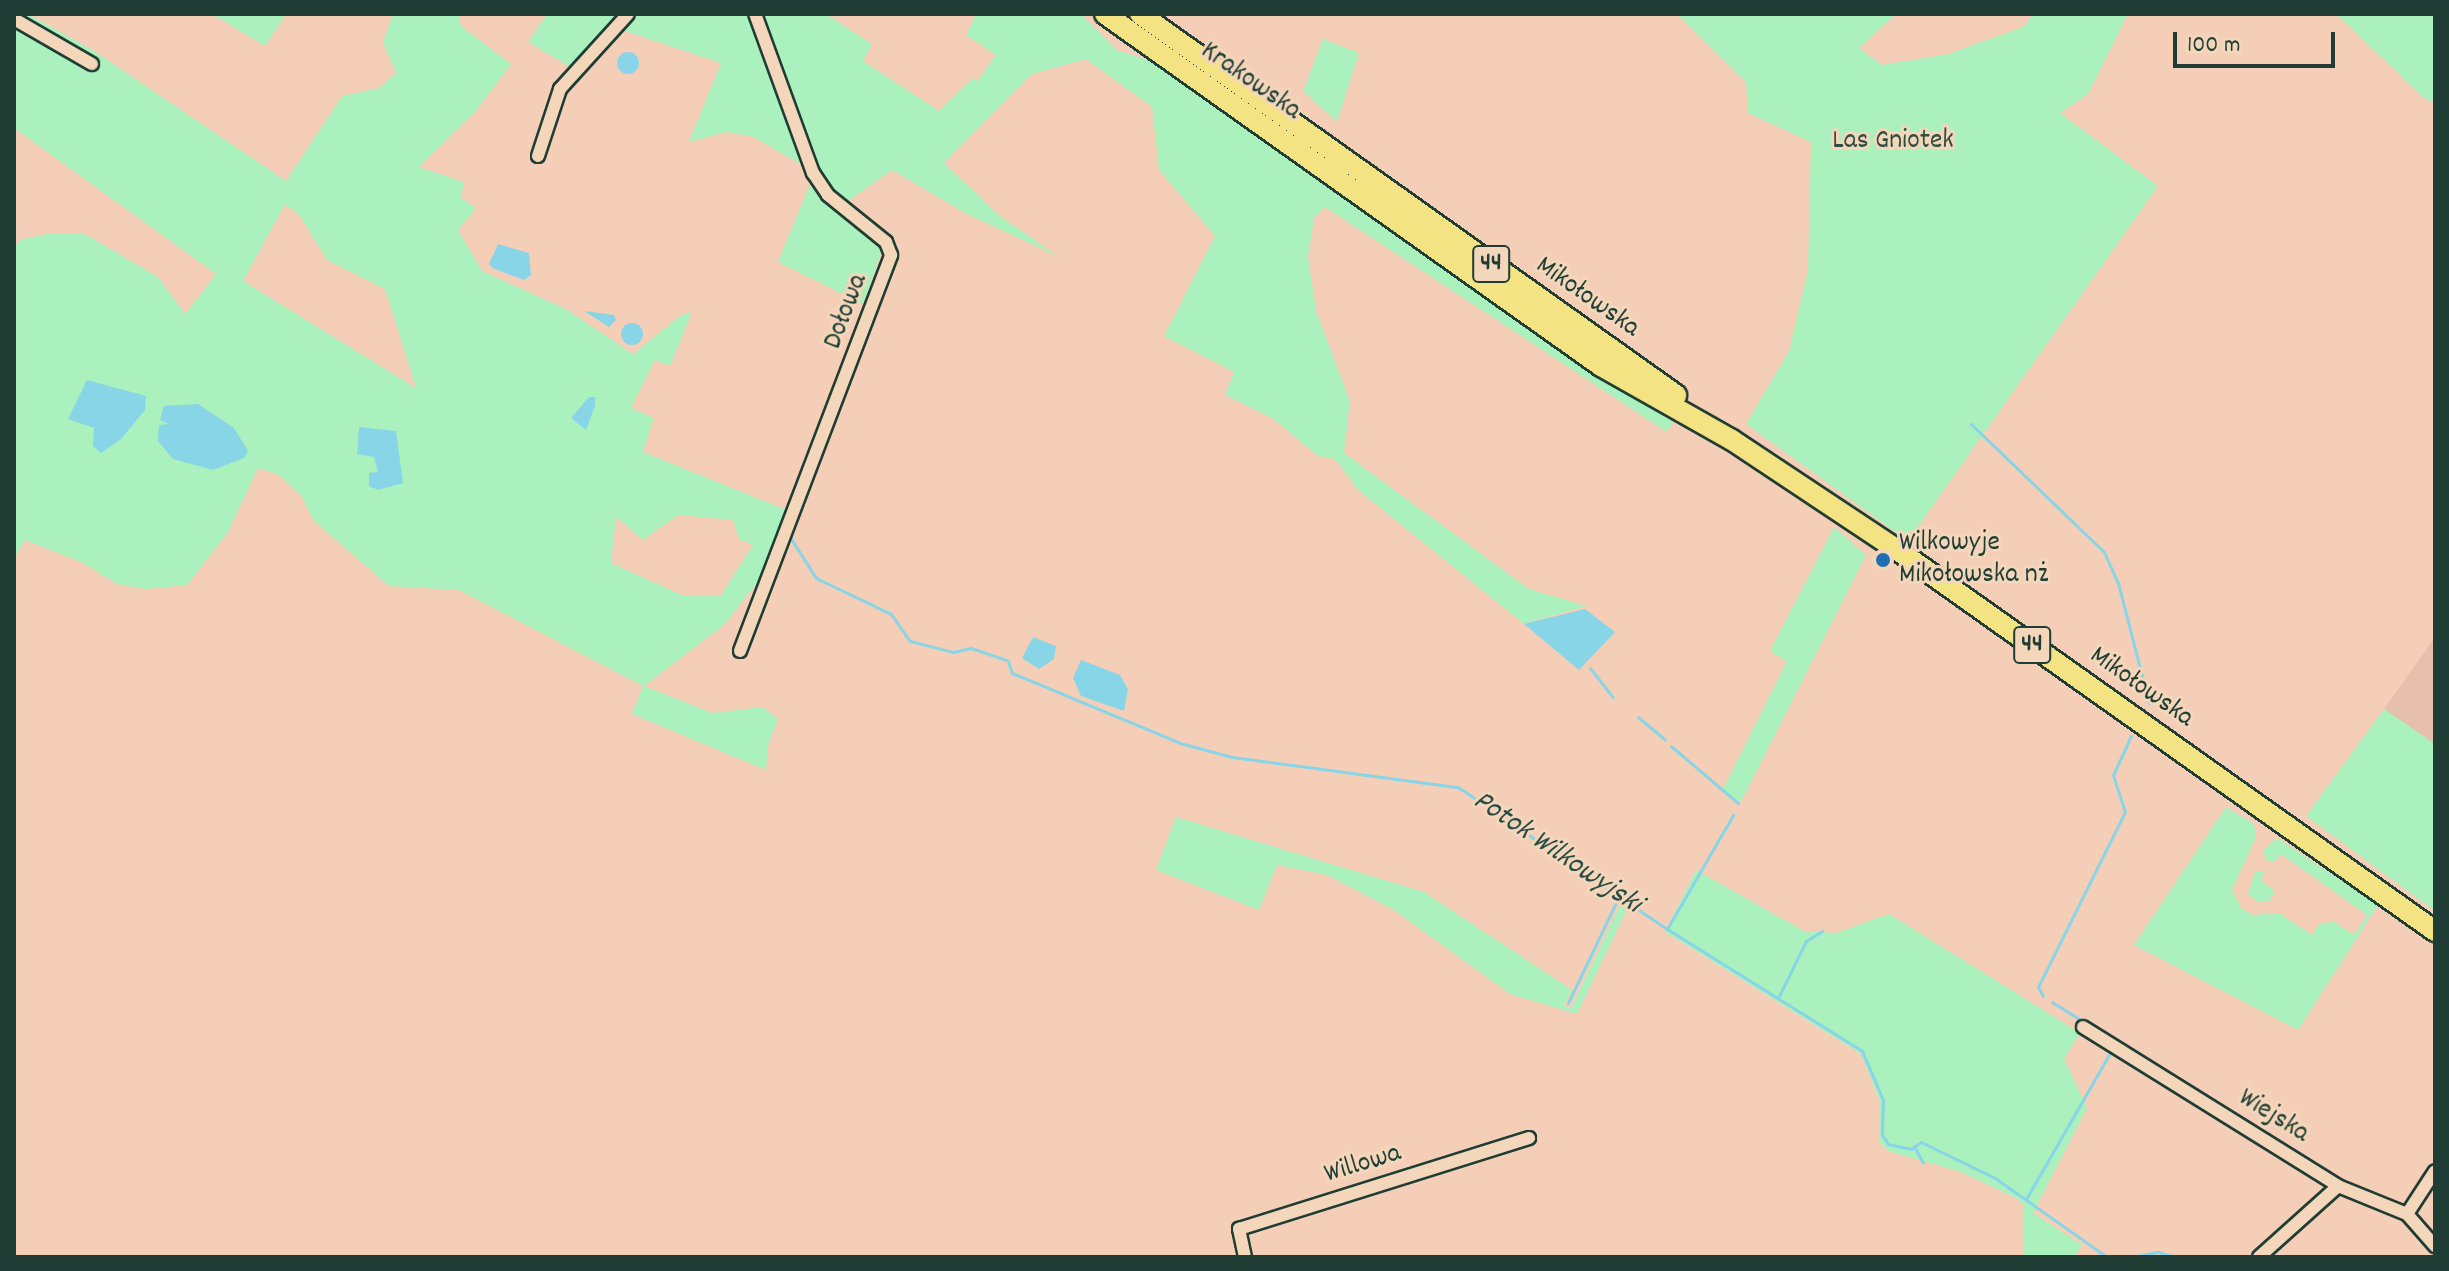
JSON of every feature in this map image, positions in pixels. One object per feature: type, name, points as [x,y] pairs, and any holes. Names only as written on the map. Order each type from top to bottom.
[{"type":"main road","name":"Krakowska","points":[[1105,14],[1327,159]]},
{"type":"main road","name":"Krakowska","points":[[1140,14],[1327,159]]},
{"type":"main road","name":"Mikołowska","points":[[1327,159],[1601,366],[1732,440],[1896,549],[2435,931]]},
{"type":"street","points":[[538,156],[560,89],[628,14]]},
{"type":"street","name":"Dołowa","points":[[740,651],[891,255],[886,242],[828,195],[813,173],[755,14]]},
{"type":"street","points":[[14,19],[92,64]]},
{"type":"street","name":"Wiejska","points":[[2083,1027],[2338,1186],[2407,1214],[2435,1246]]},
{"type":"street","name":"Willowa","points":[[1245,1257],[1239,1229],[1529,1138]]},
{"type":"street","points":[[2407,1214],[2435,1171]]},
{"type":"street","points":[[2259,1257],[2338,1186]]},
{"type":"shaded area","points":[[2435,637],[2435,746],[2384,709]]},
{"type":"green space","points":[[28,14],[94,51],[286,181],[342,96],[379,88],[396,73],[383,42],[393,14],[458,14],[461,26],[511,64],[475,112],[419,167],[464,182],[461,198],[476,208],[458,230],[482,271],[566,309],[633,354],[681,315],[692,312],[670,366],[655,360],[631,408],[654,418],[643,452],[789,511],[768,552],[777,557],[724,625],[644,686],[713,713],[762,707],[778,719],[768,745],[766,770],[632,714],[643,686],[459,590],[389,586],[313,520],[302,497],[279,475],[258,468],[228,532],[187,585],[145,589],[117,584],[81,562],[25,540],[14,559],[14,247],[22,239],[47,234],[83,233],[158,277],[185,314],[216,274],[14,128],[14,17]],"holes":[[[285,204],[300,216],[327,260],[385,289],[416,388],[243,281]],[[678,515],[733,520],[739,539],[753,545],[721,595],[684,596],[611,563],[616,517],[643,540]]]},
{"type":"green space","points":[[212,14],[286,14],[265,46]]},
{"type":"green space","points":[[547,14],[826,14],[872,44],[863,61],[939,111],[973,78],[977,81],[996,55],[966,35],[976,14],[1081,14],[1117,50],[1153,62],[1554,345],[1673,422],[1667,432],[1325,207],[1314,218],[1308,257],[1316,311],[1350,401],[1344,453],[1529,589],[1586,606],[1524,624],[1358,490],[1335,459],[1318,456],[1272,418],[1225,395],[1234,372],[1164,336],[1215,236],[1159,170],[1152,107],[1086,59],[1032,74],[944,163],[1001,217],[1059,257],[965,213],[892,170],[848,201],[824,180],[810,151],[804,166],[754,137],[726,132],[689,142],[721,63],[622,30],[580,73],[528,42]]},
{"type":"green space","name":"Las Gniotek","points":[[1677,14],[1896,14],[1859,48],[1882,65],[1948,54],[2023,27],[2034,14],[2128,14],[2088,94],[2060,113],[2158,186],[1908,541],[1746,424],[1789,351],[1808,270],[1811,142],[1748,113],[1746,82]]},
{"type":"green space","points":[[2336,14],[2435,14],[2435,103],[2425,99]]},
{"type":"green space","points":[[1323,39],[1359,53],[1337,122],[1303,91]]},
{"type":"green space","points":[[810,184],[882,250],[863,304],[778,262]]},
{"type":"green space","points":[[1834,527],[1866,555],[1741,802],[1722,791],[1787,661],[1770,651]]},
{"type":"green space","points":[[2384,709],[2435,744],[2435,911],[2306,816]]},
{"type":"green space","points":[[2226,807],[2254,824],[2256,837],[2232,890],[2241,908],[2253,915],[2279,913],[2312,935],[2320,923],[2334,922],[2354,935],[2367,915],[2281,854],[2275,861],[2267,861],[2263,851],[2277,838],[2378,905],[2298,1030],[2134,945]]},
{"type":"green space","points":[[1176,817],[1424,892],[1572,990],[1564,1005],[1571,1009],[1620,905],[1627,909],[1577,1014],[1510,994],[1394,910],[1327,875],[1277,865],[1259,910],[1156,870]]},
{"type":"green space","points":[[1696,870],[1804,931],[1836,933],[1889,914],[2080,1033],[2064,1059],[2087,1108],[2033,1213],[2082,1245],[2075,1257],[2023,1257],[2024,1205],[2016,1198],[1961,1172],[1888,1151],[1879,1142],[1879,1099],[1861,1054],[1665,932]]},
{"type":"green space","points":[[2255,872],[2265,872],[2261,880],[2275,892],[2269,901],[2257,902],[2248,894]]},
{"type":"water","points":[[628,52],[636,55],[639,63],[636,71],[628,74],[620,71],[617,63],[620,55]]},
{"type":"water","points":[[498,244],[529,253],[531,275],[524,280],[492,268],[489,264]]},
{"type":"water","points":[[584,311],[614,315],[616,320],[609,327]]},
{"type":"water","points":[[632,323],[640,326],[643,334],[640,342],[632,345],[624,342],[621,334],[624,326]]},
{"type":"water","points":[[87,380],[146,396],[145,410],[121,439],[101,453],[93,446],[94,428],[68,419]]},
{"type":"water","points":[[589,397],[595,397],[595,406],[586,430],[571,418]]},
{"type":"water","points":[[198,404],[234,428],[248,451],[244,458],[213,470],[173,459],[158,441],[159,425],[169,424],[160,420],[164,406]]},
{"type":"water","points":[[359,427],[396,431],[403,483],[378,490],[369,486],[369,473],[378,472],[374,457],[357,454]]},
{"type":"water","points":[[1585,609],[1615,632],[1579,670],[1524,624]]},
{"type":"water","points":[[1033,637],[1056,646],[1054,659],[1039,669],[1022,658]]},
{"type":"water","points":[[1081,660],[1120,675],[1128,689],[1124,711],[1081,696],[1073,678]]},
{"type":"waterway","points":[[1971,424],[2104,552],[2118,583],[2149,703]]},
{"type":"waterway","name":"Potok Wilkowyjski","points":[[788,534],[816,578],[891,614],[910,641],[953,652],[971,648],[1008,661],[1012,673],[1180,743],[1232,757],[1458,787],[1667,929],[1862,1051],[1883,1100],[1882,1135],[1888,1144],[1911,1149],[1921,1142],[1995,1178],[2107,1257]]},
{"type":"waterway","points":[[1590,668],[1613,697]]},
{"type":"waterway","points":[[1638,717],[1665,740]]},
{"type":"waterway","points":[[2043,996],[2038,987],[2125,812],[2113,775],[2131,736]]},
{"type":"waterway","points":[[1671,746],[1738,803]]},
{"type":"waterway","points":[[1667,929],[1733,815]]},
{"type":"waterway","points":[[1568,1003],[1618,898]]},
{"type":"waterway","points":[[1778,998],[1806,941],[1822,931]]},
{"type":"waterway","points":[[2052,1002],[2086,1023]]},
{"type":"waterway","points":[[2026,1199],[2111,1051]]},
{"type":"waterway","points":[[1914,1146],[1923,1163]]},
{"type":"waterway","name":"Potok Wilkowyjski","points":[[2132,1257],[2158,1252],[2175,1257]]},
{"type":"place","name":"Wilkowyje Mikołowska nż","points":[[1883,560]]}]
